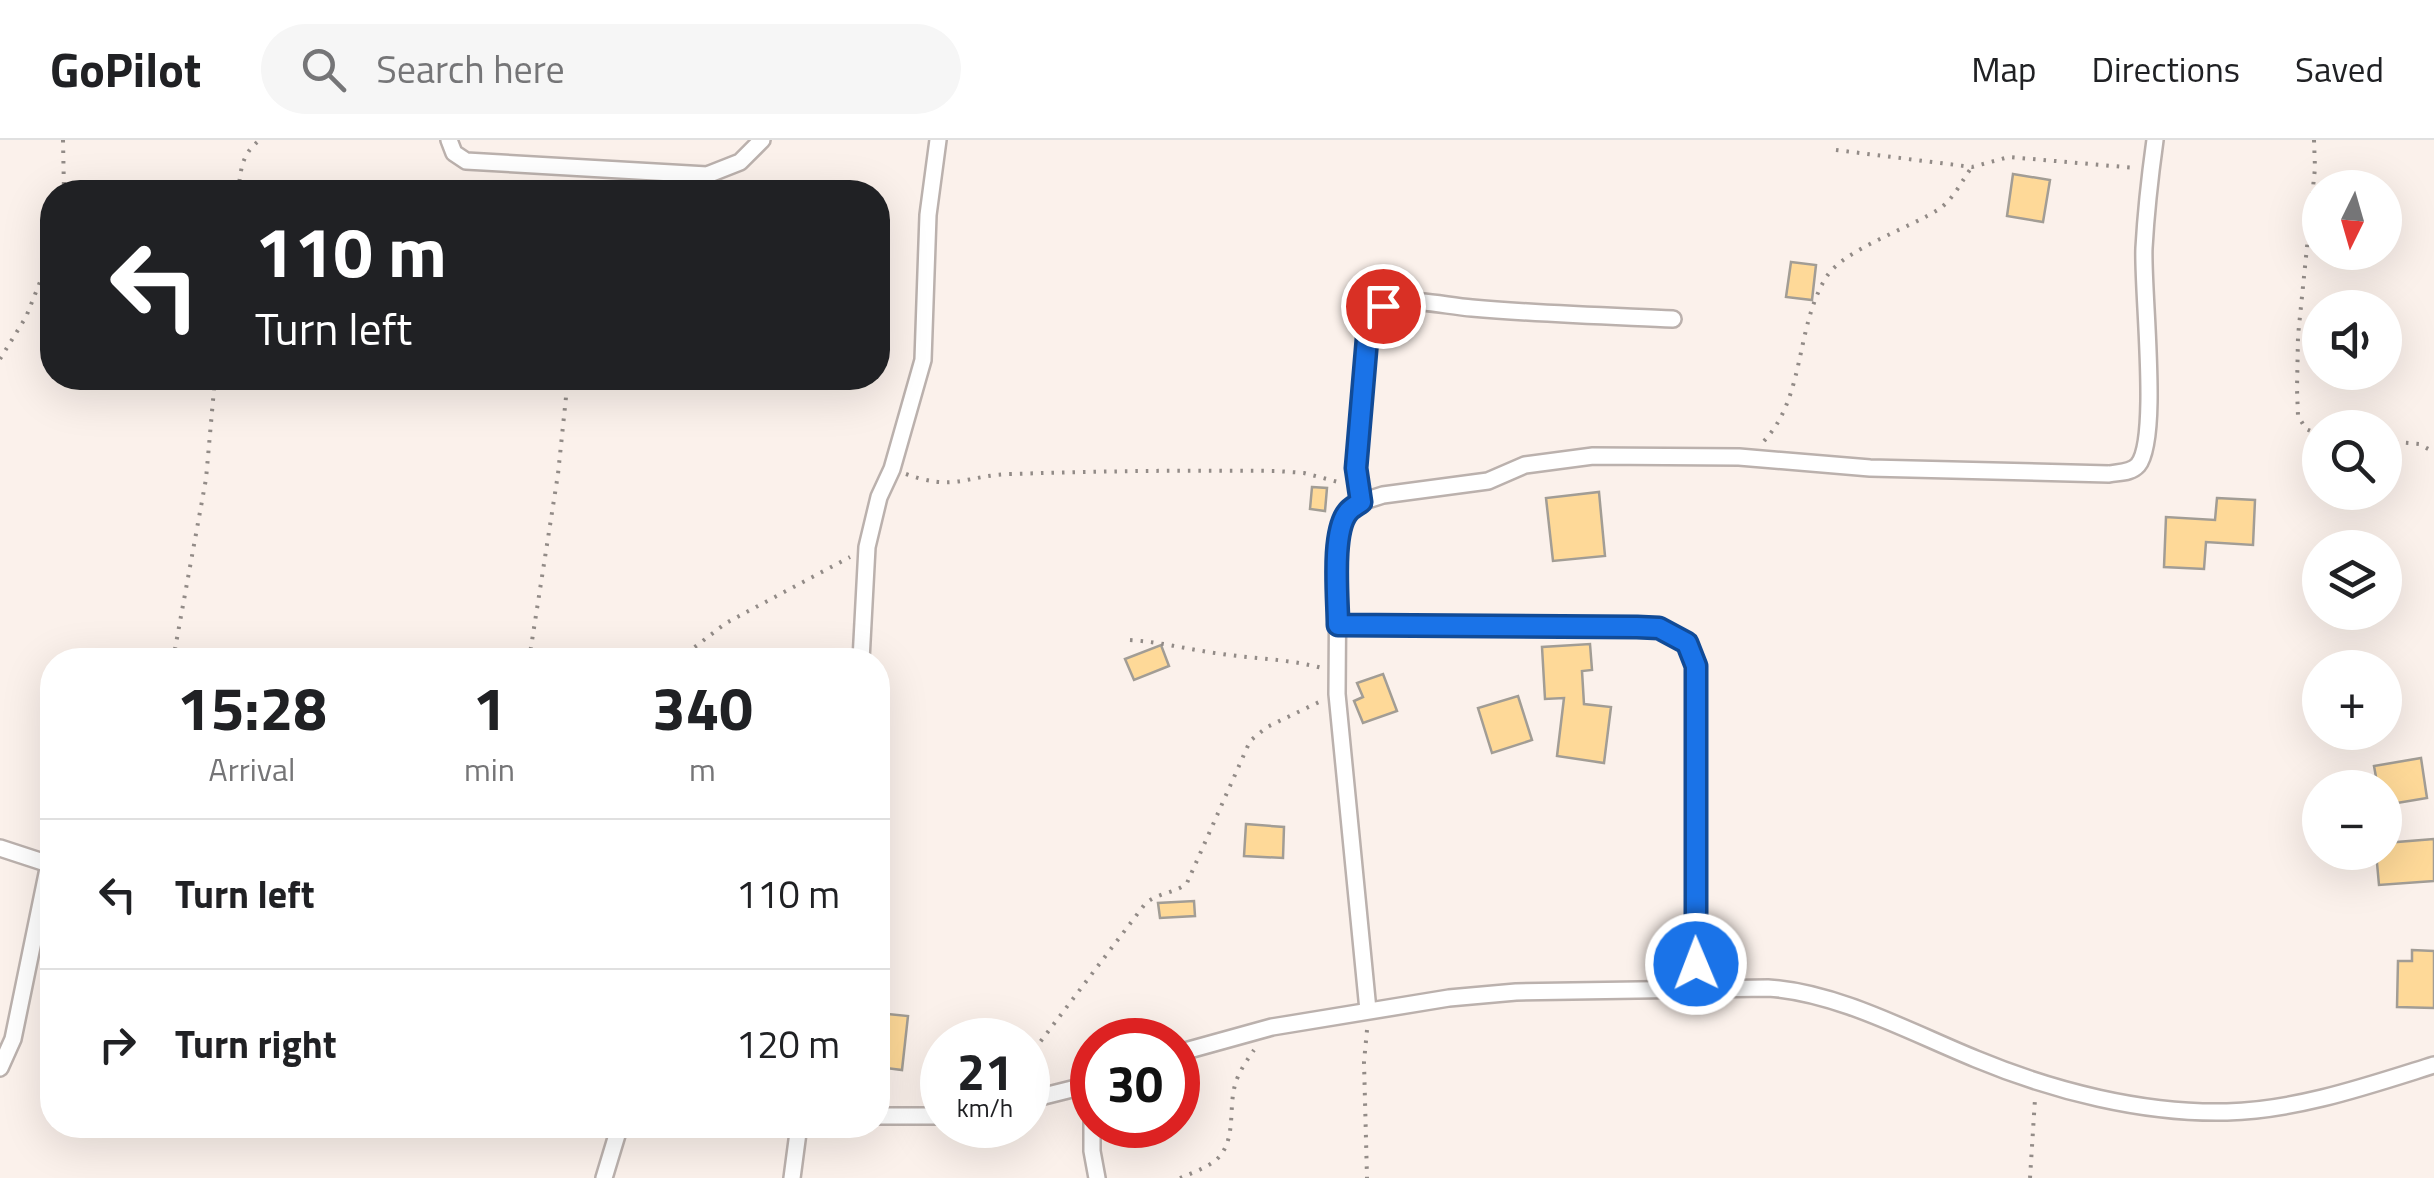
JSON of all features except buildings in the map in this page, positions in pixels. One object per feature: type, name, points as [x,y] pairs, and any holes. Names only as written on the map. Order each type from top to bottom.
[{"type":"street","points":[[450,140],[454,153],[466,161],[707,174],[740,162],[762,140]]},
{"type":"street","points":[[862,648],[868,548],[879,497],[892,469],[923,360],[928,216],[938,140]]},
{"type":"street","points":[[1359,494],[1383,495],[1488,481],[1525,465],[1593,456],[1740,458],[1870,468],[2097,474],[2130,471],[2139,464],[2147,432],[2144,250],[2156,140]]},
{"type":"street","points":[[1368,1010],[1336,672],[1338,553],[1342,524],[1359,494],[1359,411],[1368,327],[1375,312],[1393,302],[1673,319]]},
{"type":"street","points":[[1338,625],[1659,628],[1687,643],[1696,666],[1698,989]]},
{"type":"street","points":[[0,848],[40,861]]},
{"type":"street","points":[[0,1068],[14,1039],[40,917]]},
{"type":"street","points":[[1200,1046],[1272,1027],[1449,998],[1516,992],[1768,988],[1807,993],[2001,1070],[2054,1086],[2174,1110],[2229,1112],[2328,1098],[2434,1065]]},
{"type":"street","points":[[890,1116],[920,1116]]},
{"type":"street","points":[[604,1178],[616,1138]]},
{"type":"street","points":[[792,1178],[797,1138]]},
{"type":"street","points":[[1092,1148],[1097,1178]]},
{"type":"path","points":[[63,140],[64,180]]},
{"type":"path","points":[[239,180],[248,149],[260,140]]},
{"type":"path","points":[[2302,422],[2298,416],[2298,336],[2316,168],[2314,140]]},
{"type":"path","points":[[1836,150],[1972,166],[2009,157],[2151,169]]},
{"type":"path","points":[[1740,458],[1776,428],[1801,363],[1808,326],[1830,272],[1851,256],[1942,207],[1972,166]]},
{"type":"path","points":[[0,359],[26,317],[40,282]]},
{"type":"path","points":[[174,648],[206,480],[213,390]]},
{"type":"path","points":[[532,648],[567,390]]},
{"type":"path","points":[[2402,442],[2419,444],[2434,452]]},
{"type":"path","points":[[892,469],[932,484],[947,485],[996,474],[1175,470],[1304,473],[1359,494]]},
{"type":"path","points":[[694,648],[726,623],[868,548]]},
{"type":"path","points":[[1130,640],[1300,662],[1336,672]]},
{"type":"path","points":[[1050,1029],[1145,904],[1163,891],[1182,888],[1186,883],[1250,741],[1266,727],[1337,694]]},
{"type":"path","points":[[1367,1178],[1364,1062],[1368,1010]]},
{"type":"path","points":[[1180,1178],[1219,1158],[1231,1132],[1236,1083],[1272,1027]]},
{"type":"path","points":[[2030,1178],[2034,1100],[2037,1094],[2054,1086]]},
{"type":"route","points":[[1383,306],[1375,312],[1368,327],[1356,468],[1361,502],[1348,512],[1342,524],[1338,625],[1659,628],[1687,643],[1696,666],[1696,964]]}]
